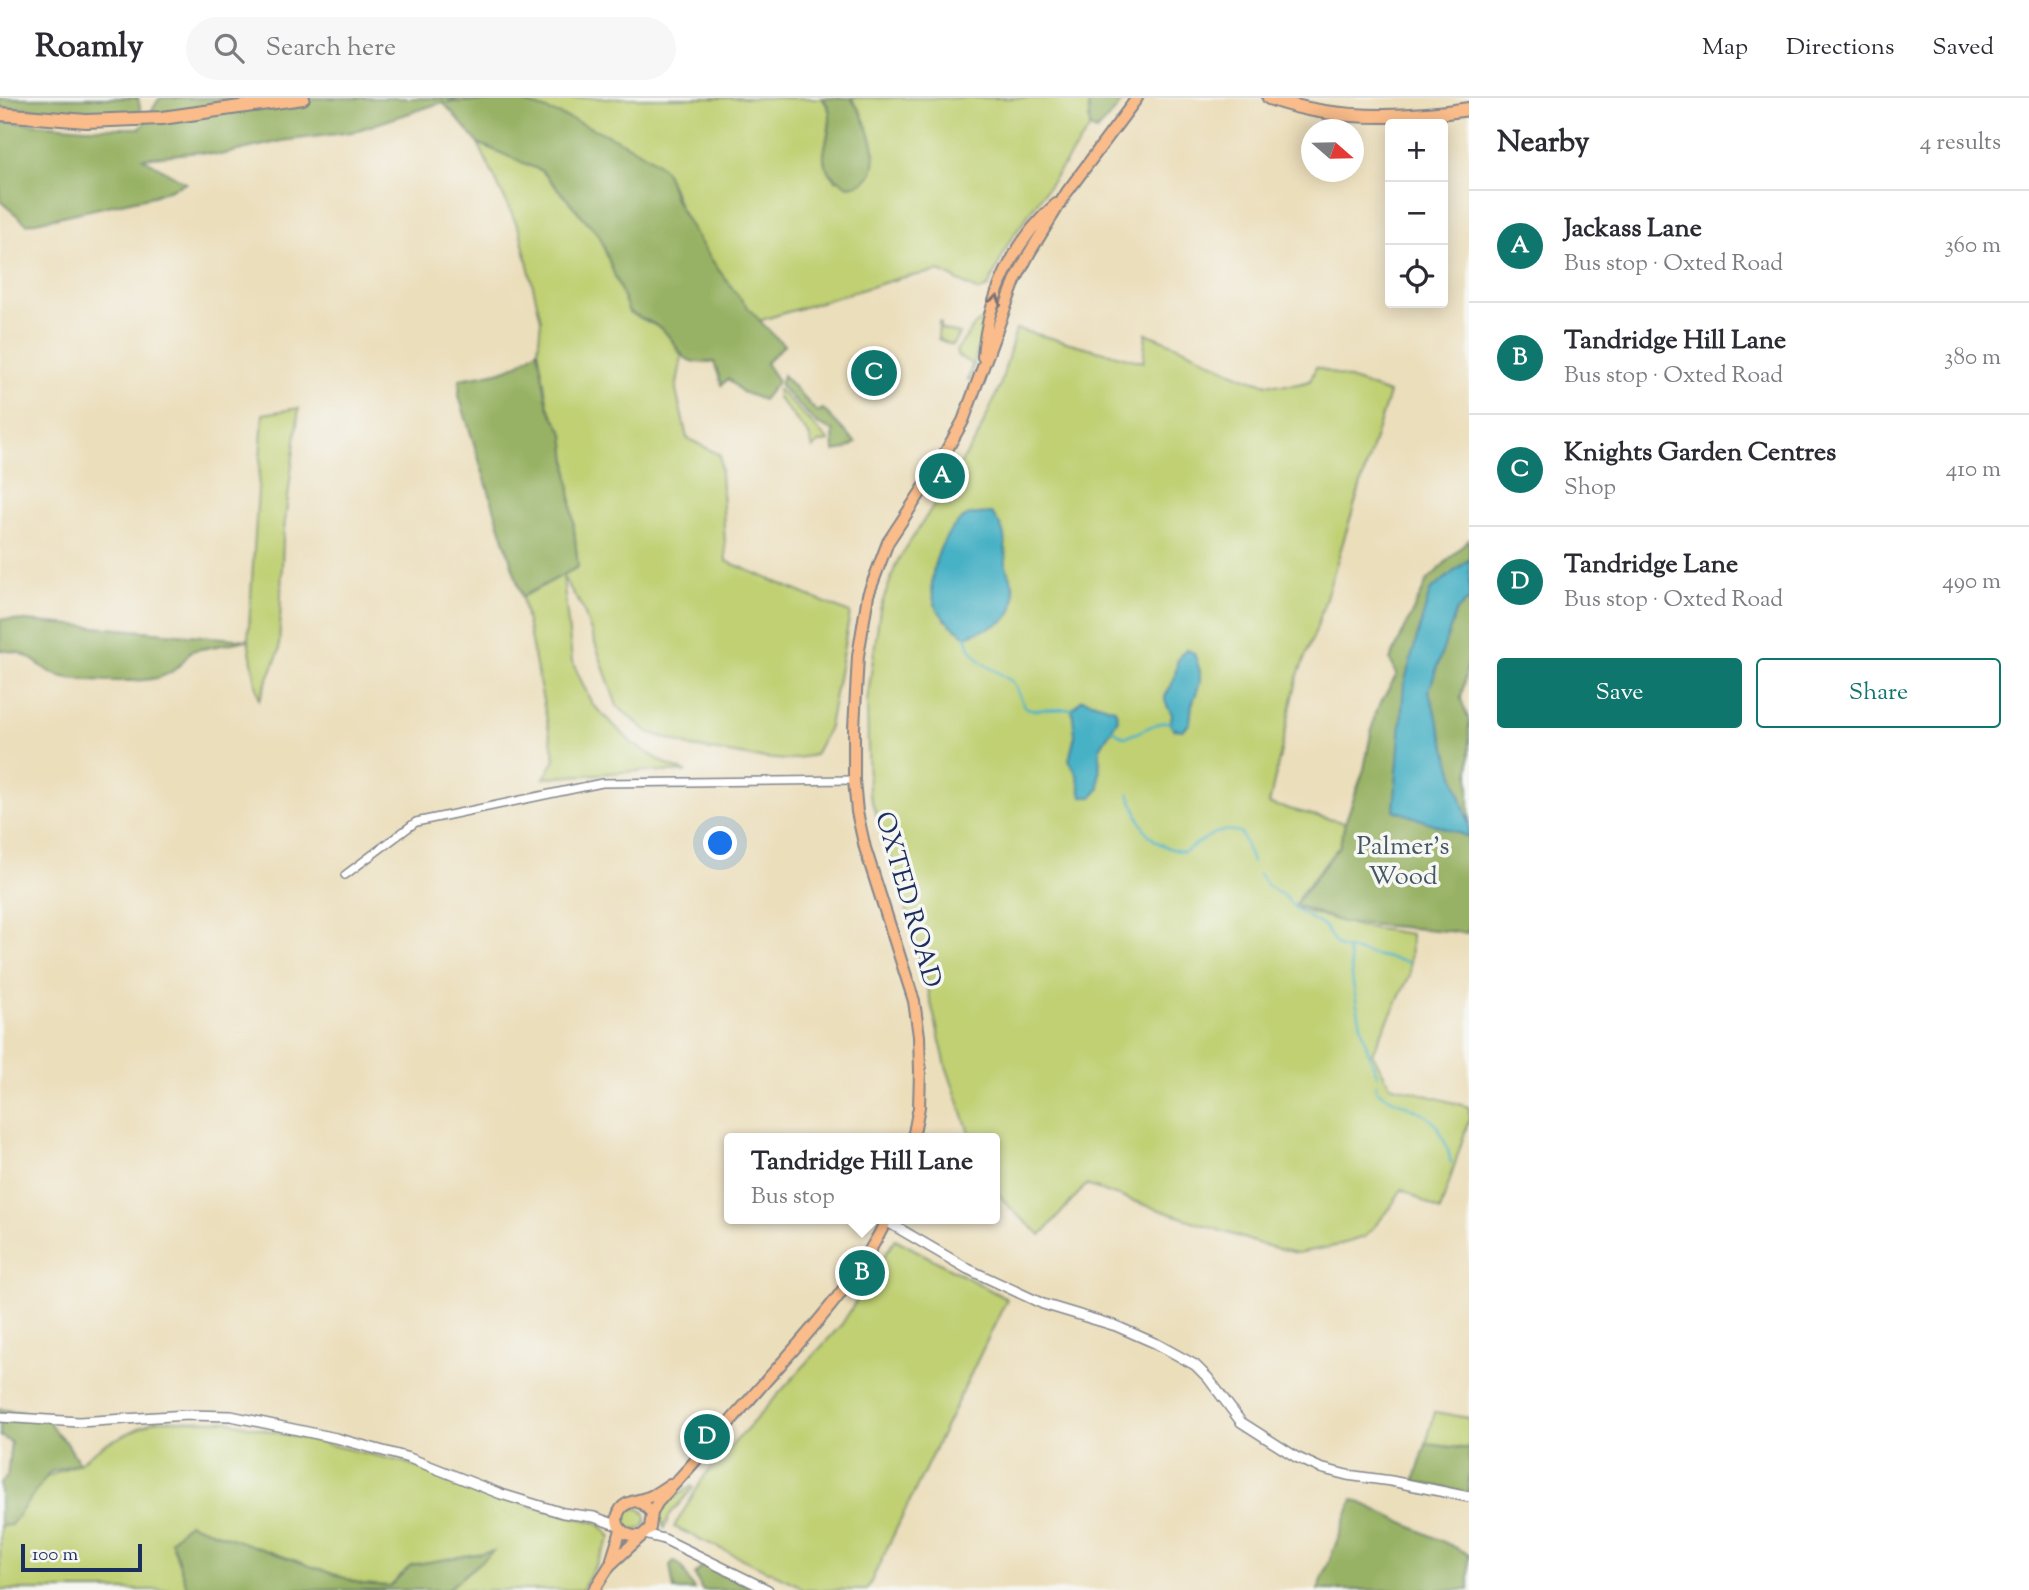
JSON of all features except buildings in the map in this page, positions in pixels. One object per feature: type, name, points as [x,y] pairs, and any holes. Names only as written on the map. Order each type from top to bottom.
[{"type":"highway","points":[[0,114],[86,121],[162,118],[303,98]]},
{"type":"highway","points":[[1269,98],[1306,108],[1360,116],[1421,116],[1469,109]]},
{"type":"main road","name":"OXTED ROAD","points":[[914,1133],[919,1107],[920,1070],[914,1001],[865,848],[854,780],[859,656],[871,585],[888,542],[936,469],[963,421],[982,366],[991,315],[1003,277],[1016,252],[1042,216],[1063,198],[1136,98]]},
{"type":"main road","points":[[594,1590],[610,1565],[642,1535],[657,1503],[838,1297],[867,1256],[884,1224]]},
{"type":"main road","points":[[610,1565],[620,1528],[620,1511],[627,1504],[650,1497],[681,1477]]},
{"type":"main road","points":[[638,1502],[643,1504],[652,1518]]},
{"type":"main road","points":[[620,1528],[625,1534],[642,1535]]},
{"type":"street","points":[[345,876],[416,822],[602,783],[854,780]]},
{"type":"street","points":[[893,1224],[968,1269],[1043,1304],[1116,1326],[1195,1365],[1241,1422],[1308,1463],[1347,1475],[1469,1497]]},
{"type":"street","points":[[0,1417],[79,1422],[187,1415],[231,1416],[336,1438],[408,1458],[526,1502],[563,1513],[594,1517],[620,1528]]},
{"type":"street","points":[[594,1517],[620,1511]]},
{"type":"street","points":[[652,1518],[664,1538]]},
{"type":"street","points":[[642,1535],[664,1538],[768,1590]]},
{"type":"green space","points":[[0,98],[138,98],[141,112],[111,114],[0,107]]},
{"type":"green space","points":[[459,98],[822,98],[830,114],[825,149],[826,165],[836,181],[875,153],[861,112],[851,98],[1088,98],[1090,128],[1009,242],[988,287],[978,291],[940,271],[900,278],[758,321],[708,255],[682,212],[671,183],[662,168],[652,160],[594,129],[531,105],[500,100],[443,102]]},
{"type":"green space","points":[[459,98],[447,102],[516,101],[548,110],[619,141],[656,162],[665,171],[678,205],[713,262],[739,297],[784,345],[766,363],[778,381],[763,400],[742,392],[728,379],[722,385],[714,362],[694,362],[688,359],[661,329],[629,312],[599,235],[542,171],[478,143],[443,102],[352,132],[282,141],[220,155],[198,152],[143,158],[186,183],[153,196],[27,224],[0,201],[0,121],[86,128],[141,128],[159,99]]},
{"type":"green space","points":[[823,98],[851,98],[862,116],[874,151],[872,173],[863,182],[849,186],[828,171],[824,154],[830,113]]},
{"type":"green space","points":[[1088,98],[1124,98],[1096,131],[1090,128]]},
{"type":"green space","points":[[478,143],[542,171],[599,235],[629,312],[664,330],[682,356],[676,390],[687,438],[720,455],[726,561],[850,613],[829,727],[815,755],[786,760],[753,757],[692,747],[648,732],[617,706],[583,609],[563,577],[572,661],[592,704],[633,744],[670,766],[687,772],[637,771],[544,778],[555,760],[522,597],[578,567],[564,434],[548,407],[538,350],[541,320],[520,231]]},
{"type":"green space","points":[[985,318],[968,380],[972,364],[958,356],[956,351],[975,325]]},
{"type":"green space","points":[[939,322],[941,329],[960,334],[952,345],[938,339]]},
{"type":"green space","points":[[1016,329],[1143,362],[1146,333],[1261,383],[1293,385],[1310,381],[1316,367],[1389,393],[1316,630],[1298,675],[1269,804],[1345,823],[1340,845],[1295,905],[1301,910],[1358,926],[1411,934],[1410,975],[1372,1053],[1390,1085],[1469,1107],[1469,1119],[1440,1211],[1402,1189],[1388,1211],[1365,1237],[1297,1253],[1263,1245],[1086,1185],[1041,1235],[1009,1207],[1000,1195],[1000,1133],[969,1133],[946,1066],[896,873],[869,793],[867,702],[880,609],[897,562],[977,438],[1000,386]]},
{"type":"green space","points":[[538,350],[548,407],[564,434],[578,567],[522,597],[459,396],[460,379],[510,368]]},
{"type":"green space","points":[[783,375],[817,412],[823,409],[856,443],[846,449],[834,451],[833,431],[817,424],[780,386]]},
{"type":"green space","points":[[777,390],[829,441],[818,443],[813,449],[809,435],[778,398]]},
{"type":"green space","points":[[299,408],[283,538],[279,652],[259,700],[248,640],[263,414]]},
{"type":"green space","name":"Palmer's Wood","points":[[1469,539],[1469,655],[1461,699],[1469,721],[1469,933],[1342,922],[1295,905],[1340,845],[1364,769],[1375,713],[1397,674],[1390,660],[1427,581]]},
{"type":"green space","points":[[0,619],[248,640],[191,651],[175,669],[154,679],[81,679],[59,676],[22,654],[0,650]]},
{"type":"green space","points":[[895,1239],[1007,1299],[867,1590],[803,1590],[798,1585],[674,1527],[705,1475],[842,1324]]},
{"type":"green space","points":[[0,1409],[46,1413],[52,1428],[67,1443],[79,1463],[50,1472],[11,1525],[0,1526],[0,1483],[7,1477],[11,1442],[0,1436]]},
{"type":"green space","points":[[1435,1412],[1469,1418],[1469,1449],[1426,1444]]},
{"type":"green space","points":[[156,1420],[227,1421],[403,1462],[527,1505],[598,1523],[611,1537],[582,1590],[0,1590],[0,1498],[79,1463],[105,1444]]},
{"type":"green space","points":[[1426,1444],[1469,1449],[1469,1493],[1414,1482]]},
{"type":"green space","points":[[692,1486],[671,1513],[664,1528],[659,1513],[669,1501]]},
{"type":"green space","points":[[1353,1499],[1469,1554],[1469,1590],[1318,1590]]},
{"type":"green space","points":[[635,1508],[643,1511],[646,1519],[643,1527],[635,1530],[627,1527],[624,1519],[627,1511]]},
{"type":"green space","points":[[188,1523],[362,1584],[390,1586],[411,1565],[493,1551],[447,1590],[188,1590],[171,1540]]},
{"type":"green space","points":[[674,1561],[681,1566],[694,1590],[674,1590],[670,1565]]},
{"type":"green space","points":[[704,1564],[756,1590],[702,1590],[695,1575]]},
{"type":"water","points":[[992,513],[1004,537],[1006,567],[1013,584],[1013,608],[1003,621],[966,636],[947,622],[938,610],[932,587],[933,573],[941,546],[956,524],[968,516]]},
{"type":"water","points":[[1469,559],[1469,599],[1456,611],[1429,691],[1469,825],[1469,837],[1394,810],[1404,684],[1430,591]]},
{"type":"water","points":[[1186,649],[1194,653],[1200,671],[1200,683],[1192,705],[1190,723],[1183,730],[1173,729],[1170,724],[1172,714],[1165,698],[1174,679],[1178,659]]},
{"type":"water","points":[[1082,699],[1115,709],[1118,719],[1100,748],[1099,789],[1092,797],[1082,797],[1077,775],[1069,760],[1075,735],[1072,709]]},
{"type":"waterway","points":[[966,636],[970,648],[981,662],[1013,682],[1025,707],[1034,710],[1072,709]]},
{"type":"waterway","points":[[1111,729],[1124,737],[1170,722]]},
{"type":"waterway","points":[[1129,793],[1147,832],[1161,844],[1184,852],[1211,835],[1233,831],[1241,833],[1252,862]]},
{"type":"waterway","points":[[1259,874],[1267,885],[1285,897],[1298,911],[1324,926],[1341,948],[1408,962]]},
{"type":"waterway","points":[[1347,951],[1362,1031],[1378,1076]]},
{"type":"waterway","points":[[1376,1084],[1376,1090],[1380,1093],[1418,1111],[1435,1123],[1451,1163]]},
{"type":"place","name":"Knights Garden Centres","points":[[874,373]]},
{"type":"place","name":"Jackass Lane","points":[[942,476]]},
{"type":"place","name":"Tandridge Hill Lane","points":[[862,1273]]},
{"type":"place","name":"Tandridge Lane","points":[[707,1437]]}]
